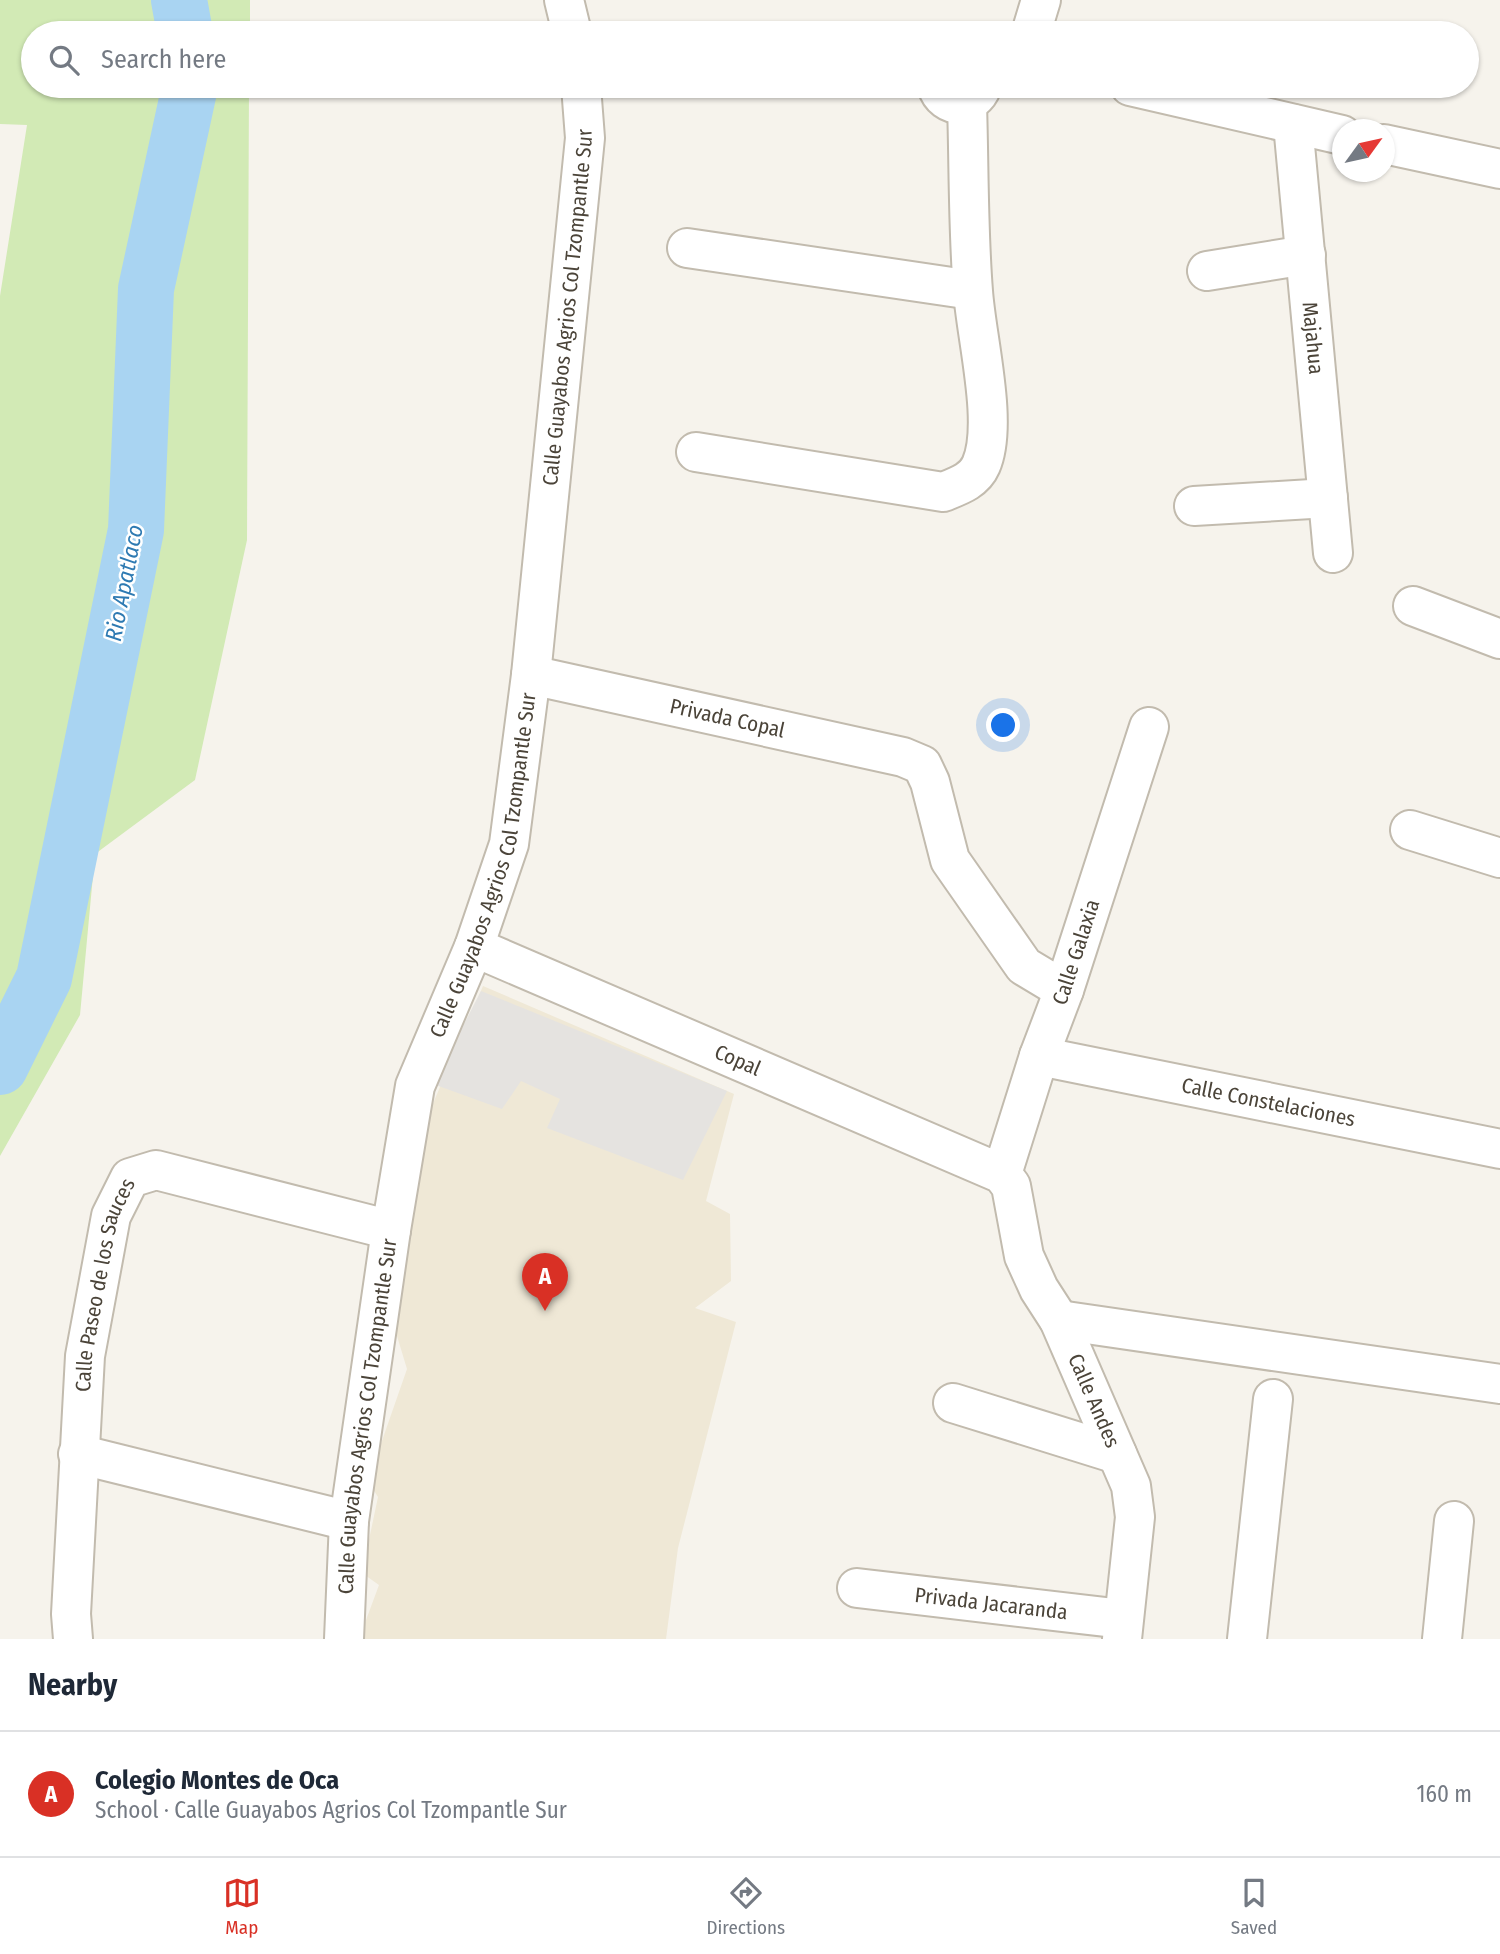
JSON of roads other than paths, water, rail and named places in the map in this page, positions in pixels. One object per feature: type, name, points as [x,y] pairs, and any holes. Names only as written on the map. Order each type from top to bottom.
[{"type":"street","points":[[564,0],[569,21]]},
{"type":"street","points":[[1035,21],[1041,0]]},
{"type":"street","name":"Calle Guayabos Agrios Col Tzompantle Sur","points":[[344,1639],[349,1521],[391,1230],[415,1086],[474,947],[509,844],[531,675],[585,138],[582,98]]},
{"type":"street","points":[[696,452],[943,492],[965,484],[980,467],[988,442],[988,418],[972,290],[962,98]]},
{"type":"street","points":[[1181,98],[1332,133]]},
{"type":"street","name":"Majahua","points":[[1293,124],[1333,553]]},
{"type":"street","points":[[1395,146],[1500,169]]},
{"type":"street","points":[[687,248],[972,290]]},
{"type":"street","points":[[1207,271],[1306,255]]},
{"type":"street","points":[[1194,506],[1328,498]]},
{"type":"street","points":[[1413,606],[1500,639]]},
{"type":"street","name":"Privada Copal","points":[[531,675],[903,757],[922,765],[930,782],[950,860],[1024,966],[1064,990]]},
{"type":"street","name":"Calle Galaxia","points":[[1002,1174],[1149,727]]},
{"type":"street","points":[[1410,830],[1500,858]]},
{"type":"street","name":"Copal","points":[[474,947],[1002,1174]]},
{"type":"street","name":"Calle Constelaciones","points":[[1039,1056],[1500,1149]]},
{"type":"street","name":"Calle Paseo de los Sauces","points":[[73,1639],[71,1614],[78,1454],[87,1343],[111,1216],[130,1178],[156,1170],[391,1230]]},
{"type":"street","name":"Calle Andes","points":[[1002,1174],[1011,1186],[1024,1256],[1039,1289],[1059,1320],[1131,1486],[1135,1517],[1123,1629]]},
{"type":"street","points":[[1059,1320],[1500,1384]]},
{"type":"street","points":[[1247,1639],[1273,1399]]},
{"type":"street","points":[[953,1403],[1117,1454]]},
{"type":"street","points":[[78,1454],[349,1521]]},
{"type":"street","points":[[1442,1639],[1454,1521]]},
{"type":"street","name":"Privada Jacaranda","points":[[857,1588],[1123,1629]]},
{"type":"waterway","name":"Rio Apatlaco","points":[[179,0],[183,21]]},
{"type":"waterway","name":"Rio Apatlaco","points":[[0,1067],[44,978],[136,530],[146,289],[187,98]]},
{"type":"place","name":"Colegio Montes de Oca","points":[[545,1311]]}]
